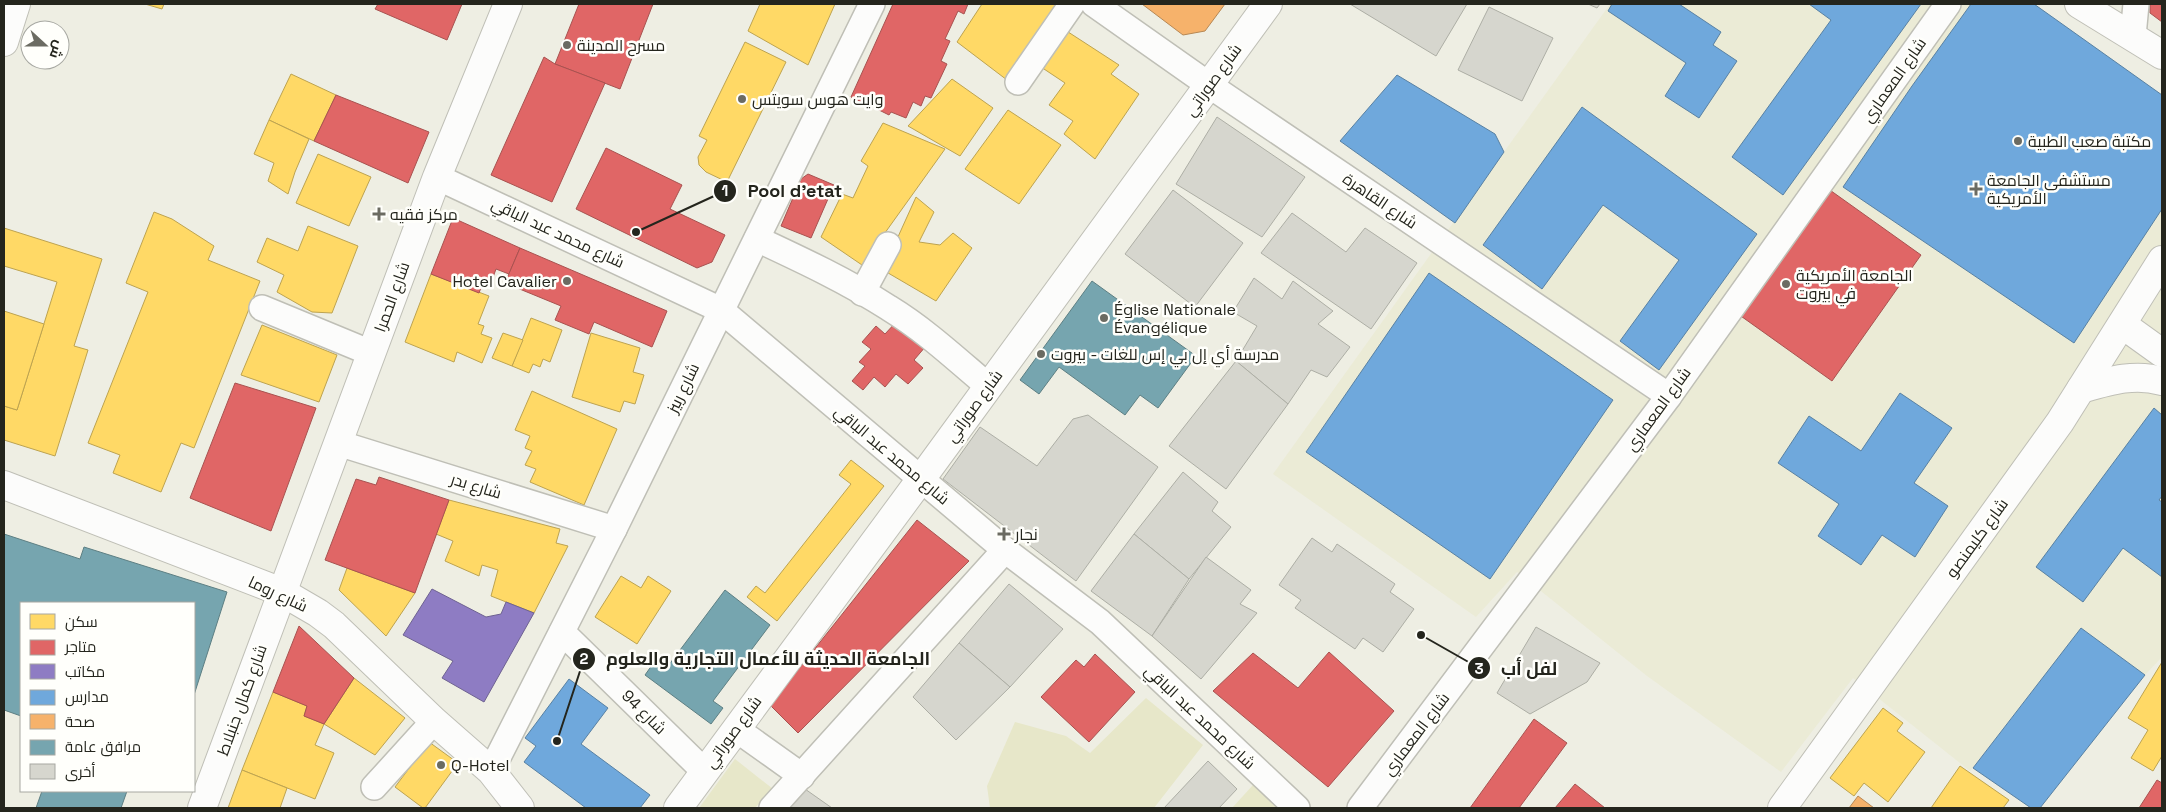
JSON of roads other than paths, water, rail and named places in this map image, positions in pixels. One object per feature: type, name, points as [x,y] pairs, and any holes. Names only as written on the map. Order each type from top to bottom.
[{"type":"street","points":[[4,42],[16,4]]},
{"type":"street","name":"شارع الحمرا","points":[[282,592],[437,176],[508,4]]},
{"type":"street","name":"شارع ربيز","points":[[491,771],[614,529],[872,4]]},
{"type":"street","points":[[1018,82],[1072,4]]},
{"type":"street","name":"شارع القاهرة","points":[[1094,4],[1209,85],[1669,396]]},
{"type":"street","name":"شارع صوراتي","points":[[678,808],[921,480],[1268,4]]},
{"type":"street","name":"شارع المعماري","points":[[1360,808],[1669,396],[1948,4]]},
{"type":"street","points":[[2078,4],[2129,33],[2162,55]]},
{"type":"street","points":[[2128,4],[2129,33]]},
{"type":"street","points":[[2129,33],[2136,4]]},
{"type":"street","name":"شارع محمد عبد الباقي","points":[[437,176],[722,310],[1005,550],[1100,622],[1297,808]]},
{"type":"street","points":[[757,238],[818,268],[888,307],[914,324],[988,386]]},
{"type":"street","points":[[862,293],[888,245]]},
{"type":"street","name":"شارع كليمنصو","points":[[1782,808],[2049,438],[2122,325],[2159,273]]},
{"type":"street","points":[[262,308],[371,353]]},
{"type":"street","points":[[2122,325],[2162,353]]},
{"type":"street","points":[[2081,390],[2114,380],[2132,377],[2151,378],[2162,381]]},
{"type":"street","name":"شارع بدر","points":[[338,443],[614,529]]},
{"type":"street","name":"شارع روما","points":[[4,485],[282,592],[318,613],[434,721],[491,771],[520,808]]},
{"type":"street","points":[[772,808],[1005,550]]},
{"type":"street","name":"شارع كمال جنبلاط","points":[[202,808],[282,592]]},
{"type":"street","name":"شارع 94","points":[[562,632],[704,772]]},
{"type":"street","points":[[374,787],[434,721]]},
{"type":"street","points":[[736,728],[802,776]]},
{"type":"place","name":"مسرح المدينة","points":[[567,45]]},
{"type":"place","name":"وايت هوس سويتس","points":[[742,99]]},
{"type":"place","name":"مكتبة صعب الطبية","points":[[2018,141]]},
{"type":"place","name":"مستشفى الجامعة الأمريكية","points":[[1976,189]]},
{"type":"place","name":"مركز فقيه","points":[[379,214]]},
{"type":"place","name":"Pool d’etat","points":[[636,232]]},
{"type":"place","name":"Hotel Cavalier","points":[[567,281]]},
{"type":"place","name":"الجامعة الأمريكية في بيروت","points":[[1786,284]]},
{"type":"place","name":"Église Nationale Évangélique","points":[[1104,318]]},
{"type":"place","name":"مدرسة أي إل بي إس للغات - بيروت","points":[[1041,354]]},
{"type":"place","name":"نجار","points":[[1004,534]]},
{"type":"place","name":"لفل أب","points":[[1421,635]]},
{"type":"place","name":"الجامعة الحديثة للأعمال التجارية والعلوم","points":[[557,741]]},
{"type":"place","name":"Q-Hotel","points":[[441,765]]}]
